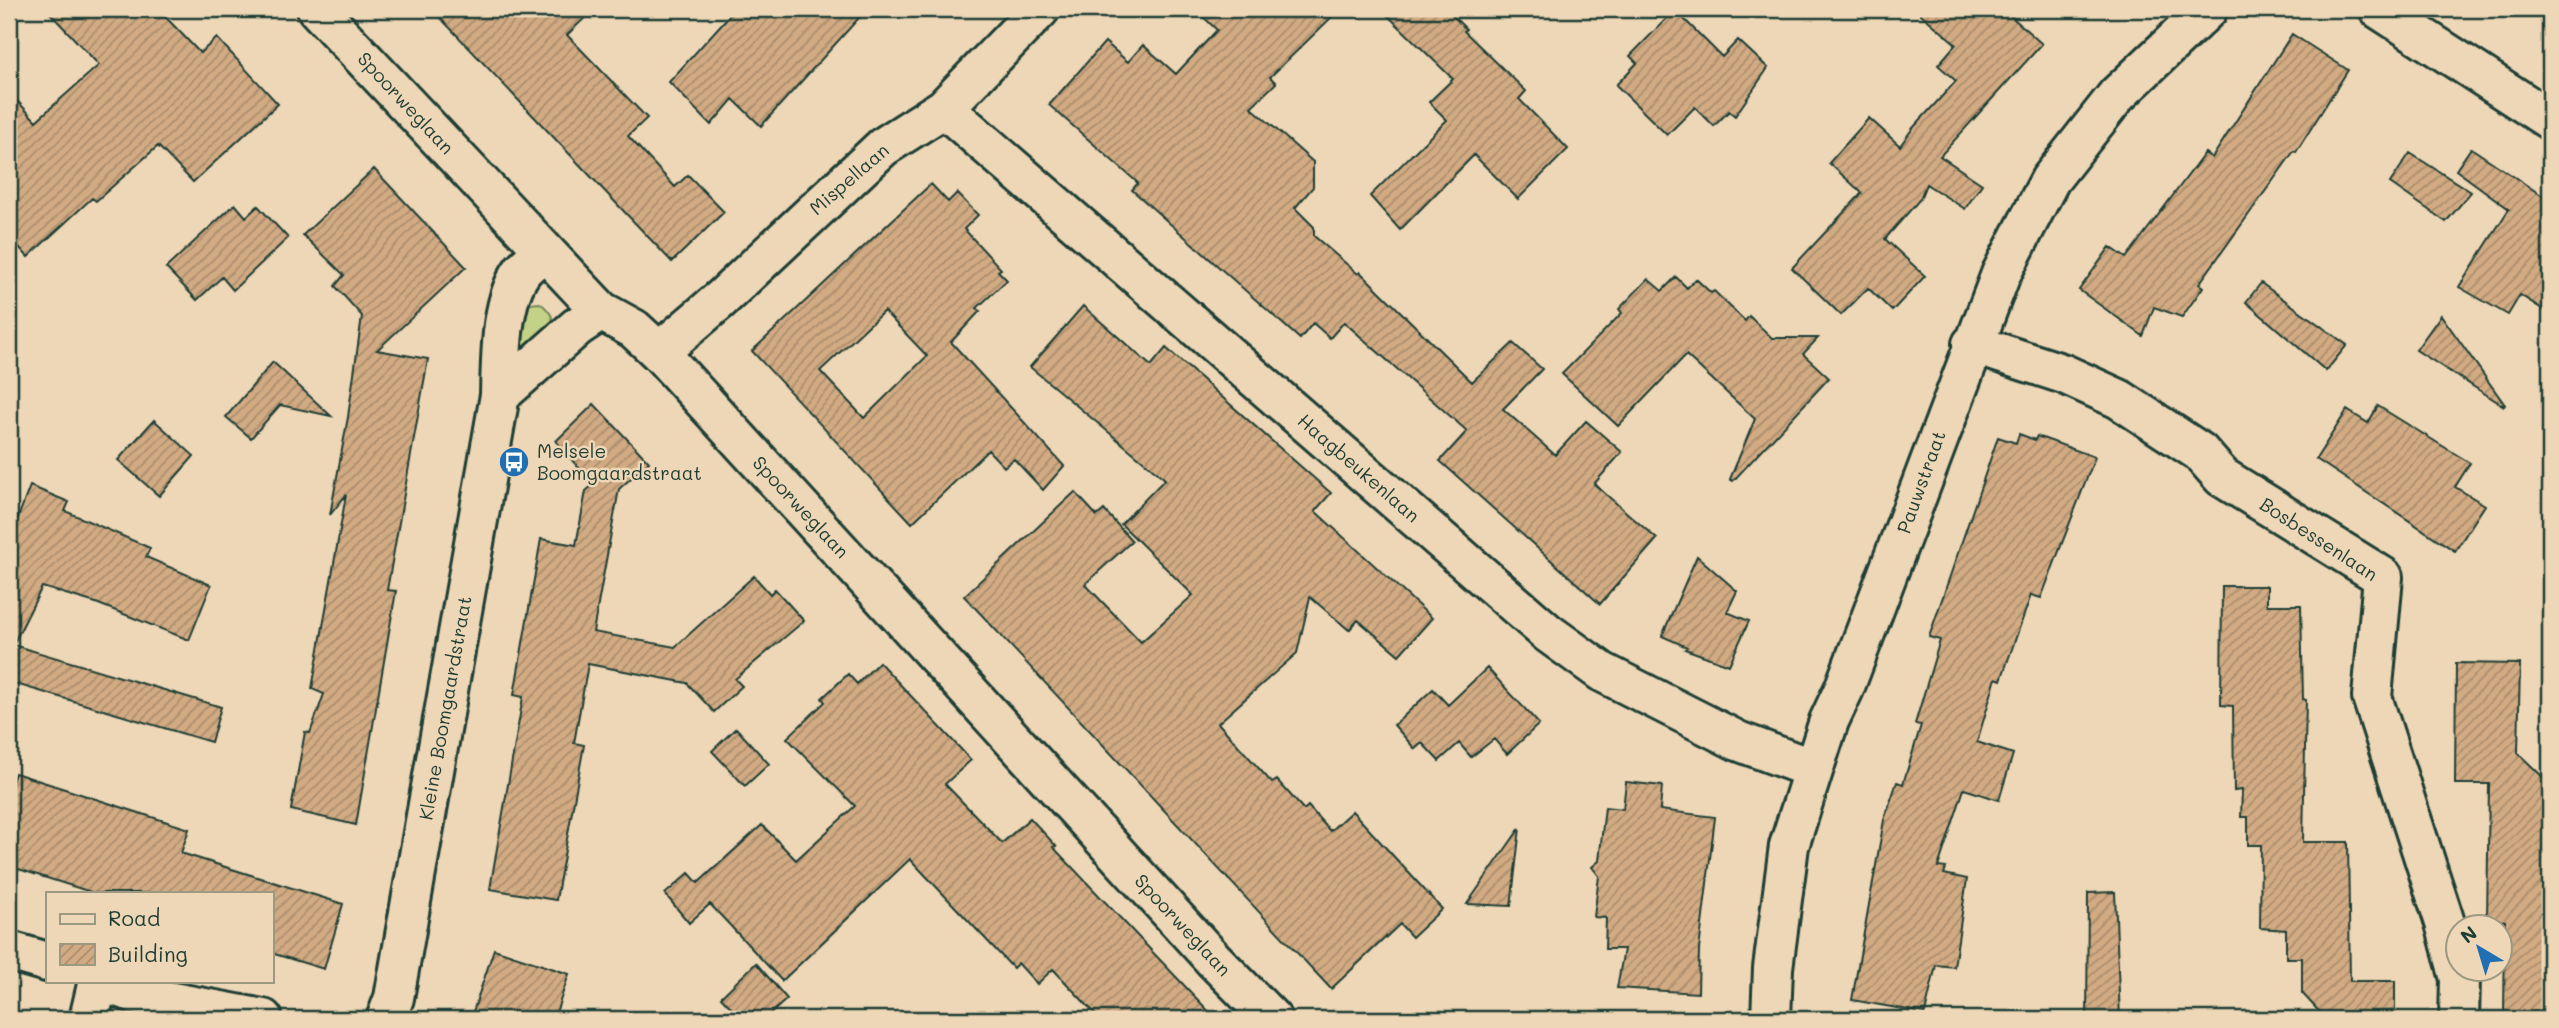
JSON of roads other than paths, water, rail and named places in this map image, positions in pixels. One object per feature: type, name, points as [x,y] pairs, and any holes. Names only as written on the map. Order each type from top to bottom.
[{"type":"street","name":"Spoorweglaan","points":[[317,9],[601,311],[634,329],[659,352],[1213,959],[1272,1019]]},
{"type":"street","name":"Mispellaan","points":[[659,352],[721,299],[883,147],[944,108],[1040,9]]},
{"type":"street","name":"Pauwstraat","points":[[1771,1019],[1773,968],[1789,846],[1813,769],[1972,344],[2001,274],[2050,180],[2116,95],[2208,9]]},
{"type":"street","points":[[2379,9],[2550,120]]},
{"type":"street","name":"Haagbeukenlaan","points":[[944,108],[1548,633],[1602,672],[1738,741],[1813,769]]},
{"type":"street","name":"Kleine Boomgaardstraat","points":[[386,1019],[394,998],[500,395],[501,349],[510,298],[523,271],[544,251]]},
{"type":"street","points":[[500,395],[577,327],[601,311]]},
{"type":"street","name":"Bosbessenlaan","points":[[1972,344],[2064,374],[2119,399],[2200,452],[2222,477],[2383,577],[2372,697],[2445,923],[2459,979],[2459,1019]]},
{"type":"street","points":[[9,951],[46,962]]},
{"type":"street","points":[[89,1019],[98,982]]},
{"type":"street","points":[[101,982],[151,998],[262,1019]]},
{"type":"place","name":"Melsele Boomgaardstraat","points":[[514,462]]}]
